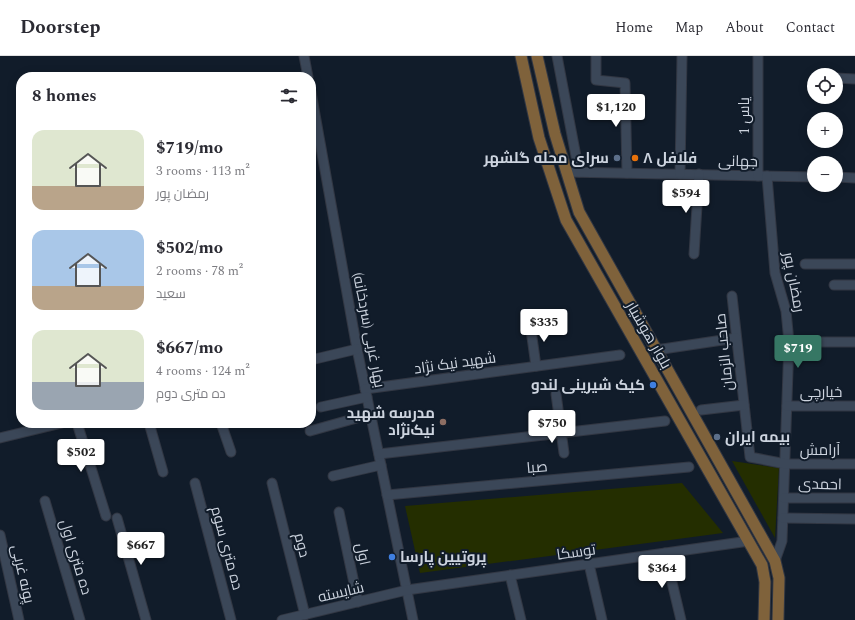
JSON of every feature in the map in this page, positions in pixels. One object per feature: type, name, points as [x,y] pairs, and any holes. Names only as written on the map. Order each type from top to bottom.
[{"type":"main road","name":"بلوار هوشیار","points":[[521,56],[539,138],[566,220],[762,565],[765,582],[764,620]]},
{"type":"main road","name":"بلوار هوشیار","points":[[537,56],[543,89],[566,172],[579,212],[775,560],[779,578],[778,620]]},
{"type":"main road","points":[[624,321],[632,322],[637,316]]},
{"type":"main road","points":[[639,349],[643,342],[654,346]]},
{"type":"street","points":[[304,56],[307,72]]},
{"type":"street","points":[[557,56],[578,172]]},
{"type":"street","points":[[596,56],[596,80],[625,83],[627,173]]},
{"type":"street","points":[[680,174],[682,56]]},
{"type":"street","name":"یاس 1","points":[[758,56],[758,176]]},
{"type":"street","points":[[843,78],[855,79]]},
{"type":"street","name":"بهار غربی (سردخانه)","points":[[316,120],[357,349],[413,620]]},
{"type":"street","name":"جهانی","points":[[566,172],[807,177]]},
{"type":"street","points":[[694,254],[699,174]]},
{"type":"street","name":"رمضان پور","points":[[767,176],[775,273],[786,311],[789,342],[786,464],[782,541],[775,560]]},
{"type":"street","points":[[843,177],[855,178]]},
{"type":"street","points":[[805,264],[855,264]]},
{"type":"street","points":[[834,285],[855,286]]},
{"type":"street","name":"صاحب الزمان","points":[[732,296],[750,457],[786,464]]},
{"type":"street","points":[[530,323],[536,366]]},
{"type":"street","points":[[654,346],[736,338]]},
{"type":"street","points":[[789,342],[855,342]]},
{"type":"street","points":[[316,359],[357,349]]},
{"type":"street","name":"شهید نیک نژاد","points":[[321,407],[366,393],[536,366],[620,355]]},
{"type":"street","points":[[556,394],[564,453]]},
{"type":"street","name":"صاحب الزمان","points":[[701,410],[744,405]]},
{"type":"street","name":"خیارچی","points":[[787,406],[855,406]]},
{"type":"street","points":[[310,431],[371,414]]},
{"type":"street","points":[[379,454],[561,432],[665,422]]},
{"type":"street","points":[[0,438],[41,428]]},
{"type":"street","points":[[79,428],[106,516]]},
{"type":"street","points":[[150,428],[163,472]]},
{"type":"street","points":[[223,428],[230,452]]},
{"type":"street","name":"آرامش","points":[[786,464],[855,464]]},
{"type":"street","points":[[333,476],[381,465]]},
{"type":"street","name":"صبا","points":[[387,495],[689,467]]},
{"type":"street","name":"دوم","points":[[272,482],[305,615]]},
{"type":"street","name":"ده متری سوم","points":[[195,483],[231,620]]},
{"type":"street","name":"احمدی","points":[[784,498],[855,498]]},
{"type":"street","name":"ده متری اول","points":[[45,501],[80,620]]},
{"type":"street","name":"اول","points":[[340,512],[358,602]]},
{"type":"street","points":[[117,518],[146,620]]},
{"type":"street","points":[[783,518],[855,519]]},
{"type":"street","name":"پونه غربی","points":[[0,535],[19,620]]},
{"type":"street","name":"توسکا","points":[[407,590],[749,541]]},
{"type":"street","points":[[665,553],[681,620]]},
{"type":"street","points":[[589,564],[602,620]]},
{"type":"street","points":[[510,575],[521,620]]},
{"type":"street","name":"شایسته","points":[[282,620],[407,590]]},
{"type":"green space","points":[[732,461],[779,468],[775,538]]},
{"type":"green space","points":[[682,483],[723,533],[420,573],[405,506]]},
{"type":"place","name":"سرای محله گلشهر","points":[[617,158]]},
{"type":"place","name":"فلافل ۸","points":[[635,158]]},
{"type":"place","name":"کیک شیرینی لندو","points":[[653,385]]},
{"type":"place","name":"مدرسه شهید نیک‌نژاد","points":[[443,422]]},
{"type":"place","name":"بیمه ایران","points":[[717,437]]},
{"type":"place","name":"پروتیین پارسا","points":[[392,557]]}]
